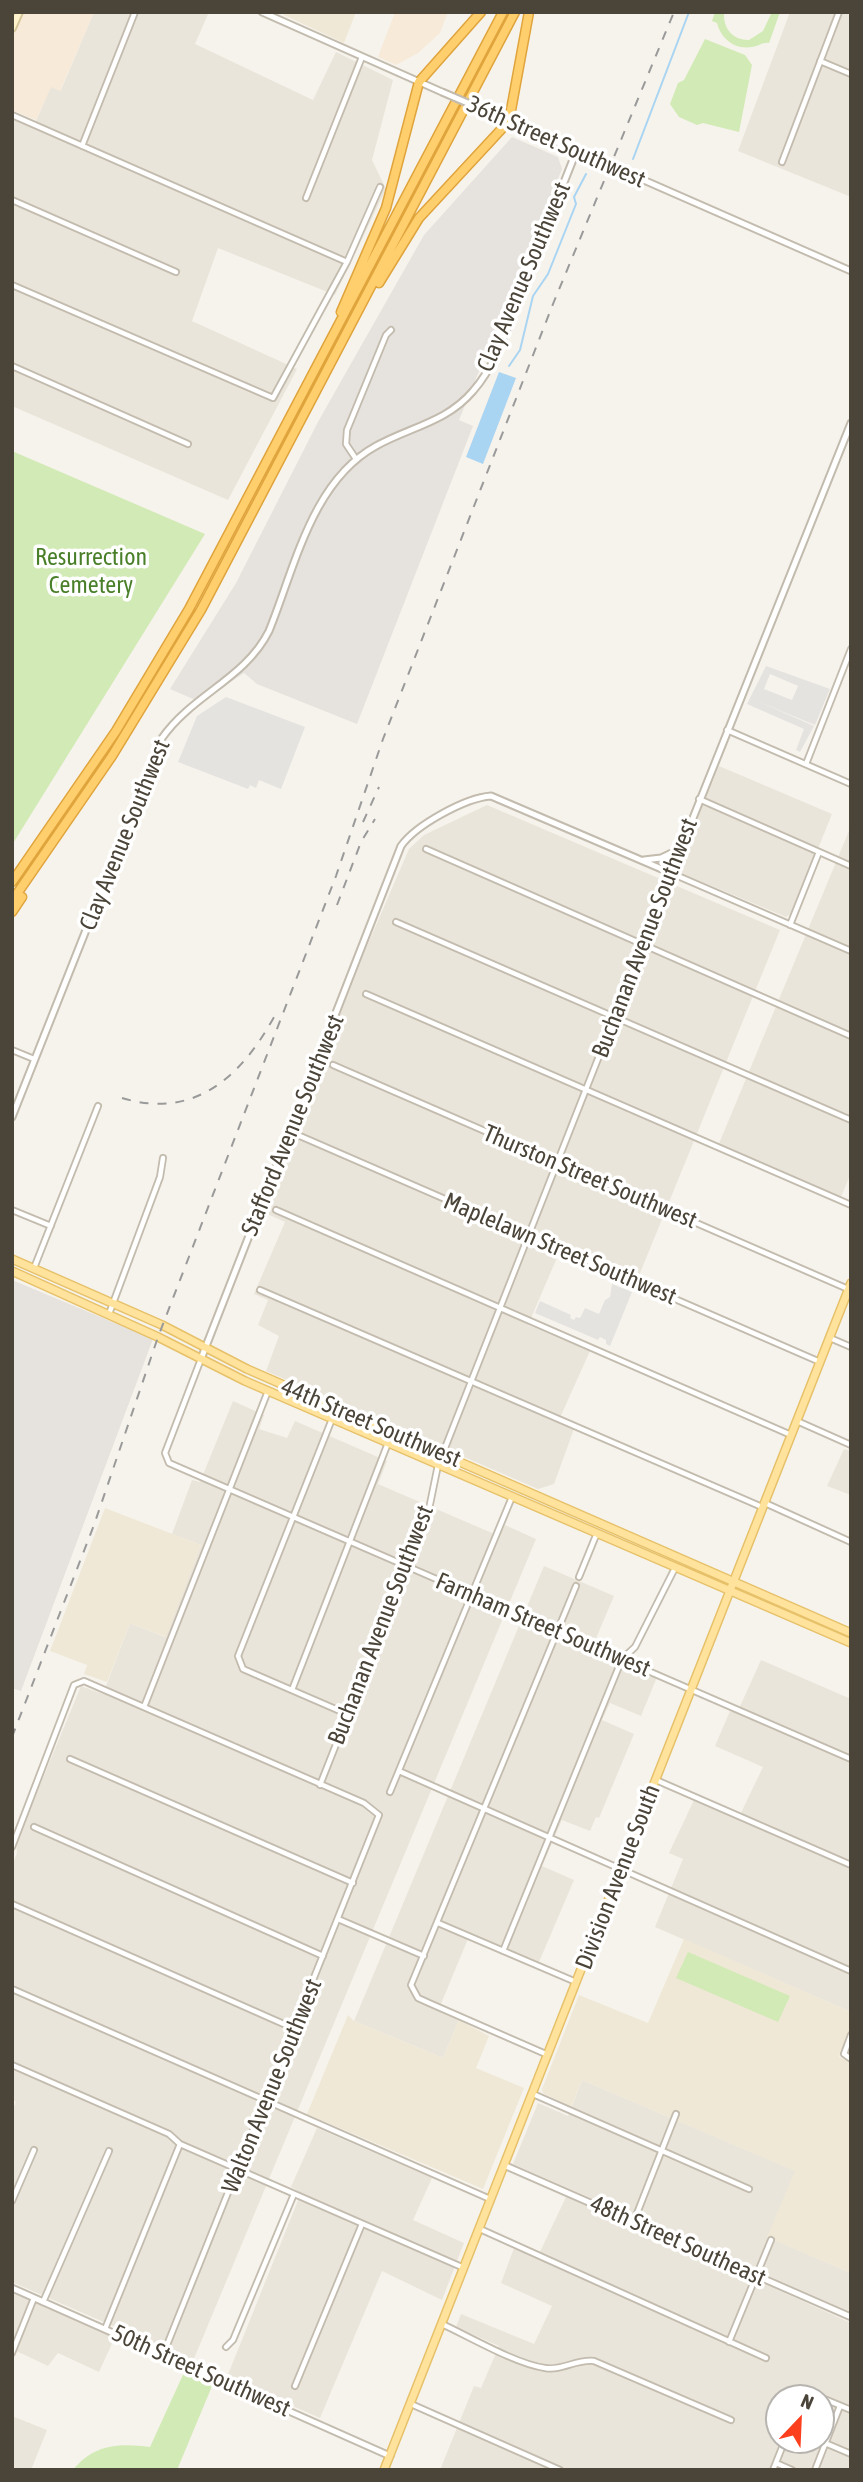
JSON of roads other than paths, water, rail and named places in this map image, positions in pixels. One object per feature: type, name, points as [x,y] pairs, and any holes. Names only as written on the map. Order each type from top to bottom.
[{"type":"highway","points":[[326,350],[386,208],[419,82],[481,12]]},
{"type":"highway","points":[[12,881],[97,760],[163,653],[503,12]]},
{"type":"highway","points":[[12,901],[113,756],[182,643],[515,12]]},
{"type":"highway","points":[[346,336],[419,218],[509,121],[529,12]]},
{"type":"highway","points":[[12,912],[55,841]]},
{"type":"main road","points":[[12,28],[19,12]]},
{"type":"main road","name":"44th Street Southwest","points":[[12,1259],[113,1303],[205,1348],[851,1633]]},
{"type":"main road","name":"44th Street Southwest","points":[[12,1271],[109,1314],[268,1391],[851,1643]]},
{"type":"main road","name":"Division Avenue South","points":[[384,2470],[506,2166],[850,1286]]},
{"type":"main road","points":[[356,1428],[361,1424],[385,1428]]},
{"type":"main road","points":[[541,1509],[551,1508],[559,1503]]},
{"type":"main road","points":[[568,1521],[581,1513]]},
{"type":"main road","points":[[597,1533],[615,1528]]},
{"type":"street","points":[[82,146],[135,12]]},
{"type":"street","name":"36th Street Southwest","points":[[262,12],[851,271]]},
{"type":"street","points":[[782,162],[839,12]]},
{"type":"street","points":[[306,198],[362,57]]},
{"type":"street","points":[[820,61],[851,74]]},
{"type":"street","points":[[12,115],[346,262]]},
{"type":"street","name":"Clay Avenue Southwest","points":[[12,1117],[157,747],[179,717],[238,672],[257,651],[269,631],[323,498],[356,459],[385,441],[438,420],[455,409],[482,380],[502,341],[576,152]]},
{"type":"street","points":[[12,285],[273,398],[282,386],[346,262],[380,187]]},
{"type":"street","points":[[12,200],[176,272]]},
{"type":"street","points":[[356,459],[346,444],[348,430],[386,335],[391,330]]},
{"type":"street","points":[[12,366],[188,444]]},
{"type":"street","name":"Buchanan Avenue Southwest","points":[[443,1453],[699,799],[851,423]]},
{"type":"street","points":[[806,764],[851,649]]},
{"type":"street","points":[[727,730],[851,784]]},
{"type":"street","name":"Stafford Avenue Southwest","points":[[166,1457],[205,1348],[345,996],[396,856],[413,832],[478,798],[498,797],[671,873]]},
{"type":"street","points":[[699,799],[851,866]]},
{"type":"street","points":[[426,849],[851,1035]]},
{"type":"street","points":[[642,860],[662,858],[680,849]]},
{"type":"street","points":[[790,925],[819,852]]},
{"type":"street","points":[[671,873],[851,951]]},
{"type":"street","points":[[396,922],[851,1120]]},
{"type":"street","points":[[366,994],[851,1205]]},
{"type":"street","points":[[12,1050],[34,1059]]},
{"type":"street","name":"Thurston Street Southwest","points":[[332,1065],[850,1286]]},
{"type":"street","points":[[34,1268],[98,1106]]},
{"type":"street","name":"Maplelawn Street Southwest","points":[[300,1136],[820,1362]]},
{"type":"street","points":[[109,1314],[160,1177],[163,1158]]},
{"type":"street","points":[[12,1210],[51,1226]]},
{"type":"street","points":[[276,1210],[791,1435]]},
{"type":"street","points":[[260,1290],[851,1542]]},
{"type":"street","points":[[829,1338],[851,1347]]},
{"type":"street","points":[[144,1707],[268,1391]]},
{"type":"street","points":[[332,1419],[241,1649],[239,1663],[243,1669],[347,1714]]},
{"type":"street","points":[[796,1421],[851,1445]]},
{"type":"street","points":[[292,1690],[389,1442]]},
{"type":"street","name":"Farnham Street Southwest","points":[[166,1457],[179,1468],[851,1759]]},
{"type":"street","name":"Buchanan Avenue Southwest","points":[[320,1785],[429,1509],[439,1464]]},
{"type":"street","points":[[390,1792],[512,1496]]},
{"type":"street","points":[[579,1577],[597,1533]]},
{"type":"street","points":[[503,1951],[622,1659],[635,1647],[675,1567]]},
{"type":"street","points":[[548,2055],[429,2003],[412,1991],[576,1586]]},
{"type":"street","points":[[12,1847],[74,1685],[84,1681],[320,1785]]},
{"type":"street","points":[[70,1759],[353,1883]]},
{"type":"street","points":[[399,1771],[485,1806],[851,1971]]},
{"type":"street","points":[[656,1780],[851,1865]]},
{"type":"street","name":"Walton Avenue Southwest","points":[[163,2355],[380,1818],[371,1807],[320,1785]]},
{"type":"street","points":[[34,1828],[323,1956]]},
{"type":"street","points":[[12,1904],[295,2029]]},
{"type":"street","points":[[338,1919],[424,1956]]},
{"type":"street","points":[[438,1923],[577,1983]]},
{"type":"street","points":[[12,1989],[491,2200]]},
{"type":"street","points":[[851,2035],[845,2056],[851,2059]]},
{"type":"street","points":[[12,2065],[169,2134],[180,2144],[464,2268]]},
{"type":"street","points":[[533,2094],[749,2189]]},
{"type":"street","points":[[634,2221],[676,2113]]},
{"type":"street","points":[[105,2329],[180,2144]]},
{"type":"street","points":[[12,2201],[34,2150]]},
{"type":"street","points":[[43,2302],[109,2151]]},
{"type":"street","name":"48th Street Southeast","points":[[506,2166],[851,2317]]},
{"type":"street","points":[[226,2347],[233,2340],[294,2194]]},
{"type":"street","points":[[295,2386],[362,2224]]},
{"type":"street","points":[[480,2228],[766,2358]]},
{"type":"street","points":[[729,2342],[771,2240]]},
{"type":"street","name":"50th Street Southwest","points":[[12,2288],[390,2455]]},
{"type":"street","points":[[12,2353],[34,2298]]},
{"type":"street","points":[[442,2324],[545,2369],[594,2361],[731,2420]]},
{"type":"street","points":[[411,2404],[560,2470]]},
{"type":"street","points":[[835,2404],[851,2410]]},
{"type":"street","points":[[835,2418],[840,2406]]},
{"type":"street","points":[[773,2470],[780,2454]]},
{"type":"street","points":[[776,2463],[792,2470]]},
{"type":"water","points":[[499,372],[516,378],[483,464],[466,457]]},
{"type":"waterway","points":[[633,159],[689,12]]},
{"type":"waterway","points":[[509,366],[520,350],[533,296],[548,274],[576,204],[574,197],[586,174]]},
{"type":"railway","points":[[12,1737],[94,1525],[158,1337],[336,876],[383,739],[553,304],[674,12]]},
{"type":"railway","points":[[363,822],[379,787]]},
{"type":"railway","points":[[337,905],[361,842],[375,819]]},
{"type":"railway","points":[[122,1098],[148,1103],[171,1103],[193,1098],[213,1088],[246,1058],[274,1017]]},
{"type":"park label","name":"Resurrection Cemetery","points":[[91,571]]}]
